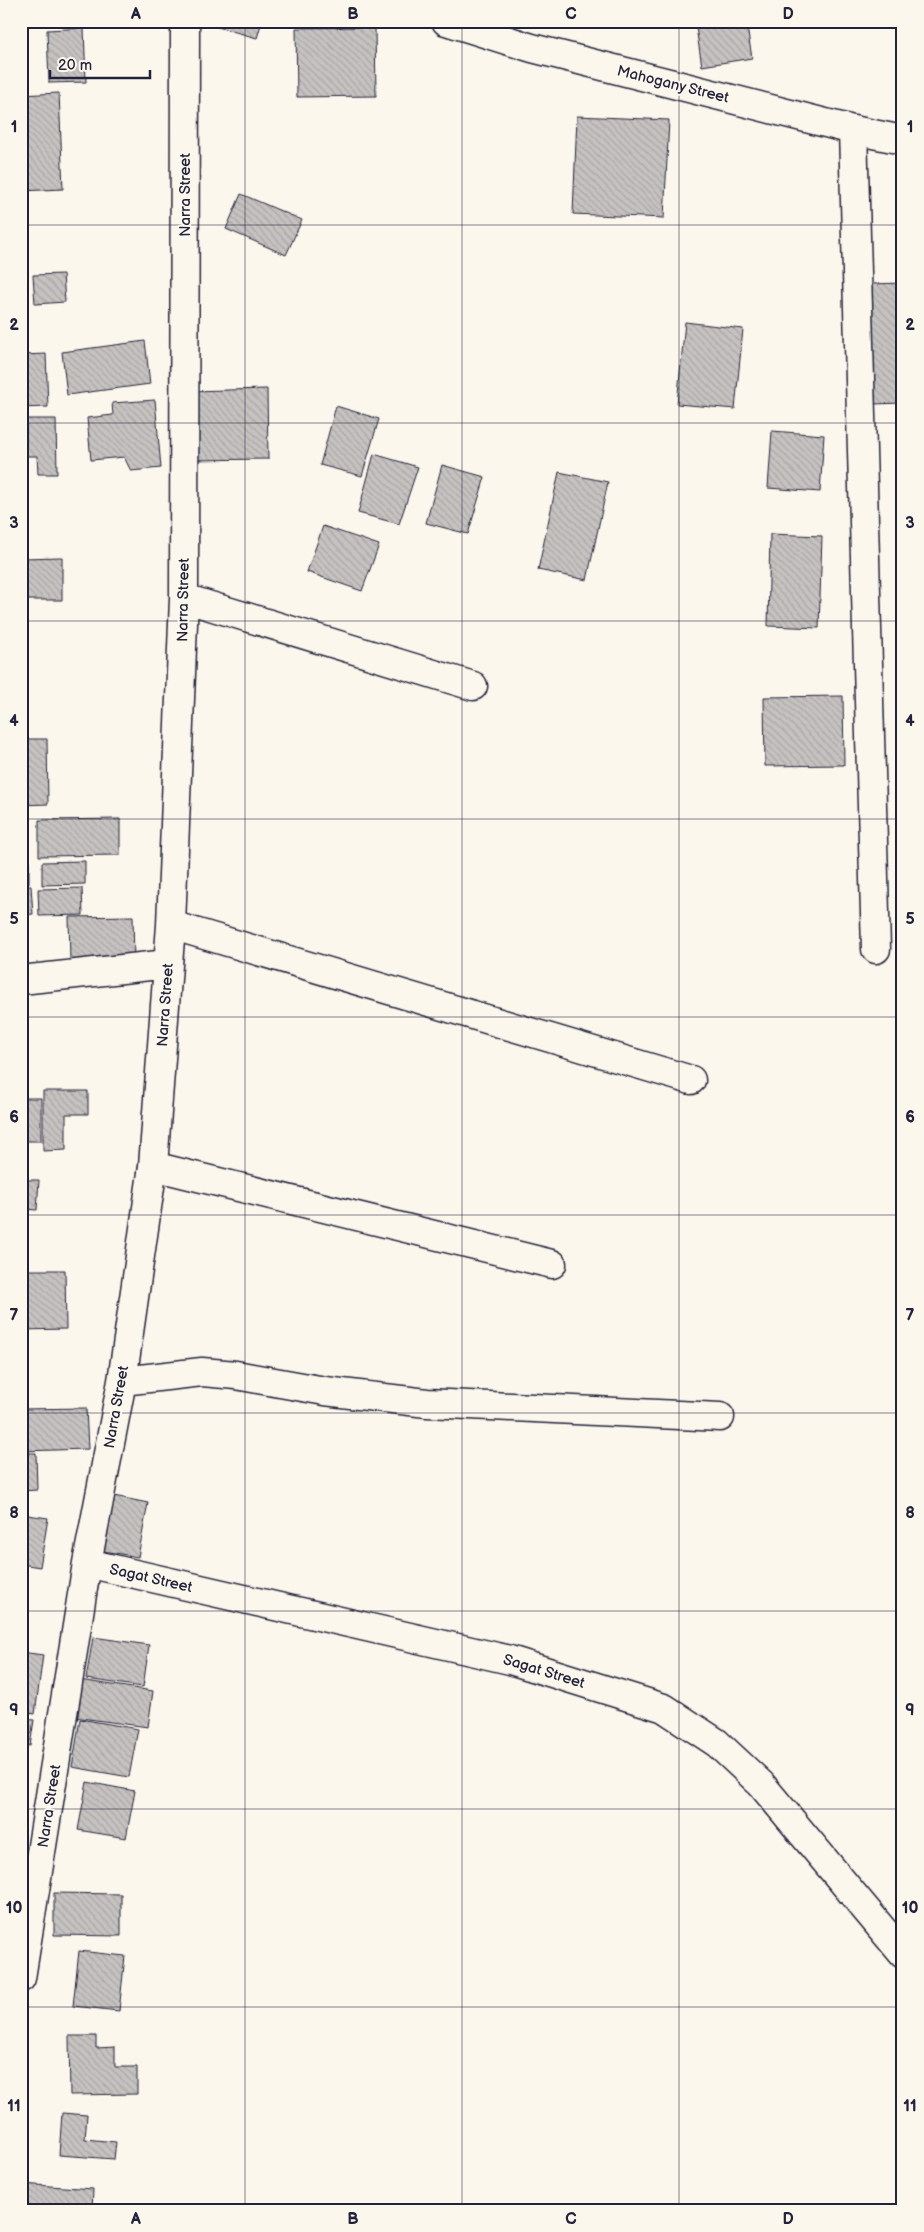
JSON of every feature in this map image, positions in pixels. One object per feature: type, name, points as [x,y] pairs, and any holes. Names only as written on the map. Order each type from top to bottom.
[{"type":"street","name":"Narra Street","points":[[21,1978],[87,1563],[122,1381],[153,1166],[171,925],[184,598],[185,21]]},
{"type":"street","name":"Mahogany Street","points":[[446,21],[532,48],[853,130],[903,140]]},
{"type":"street","points":[[853,130],[876,948]]},
{"type":"street","points":[[184,598],[473,686]]},
{"type":"street","points":[[171,925],[691,1080]]},
{"type":"street","points":[[21,980],[168,964]]},
{"type":"street","points":[[153,1166],[552,1264]]},
{"type":"street","points":[[122,1381],[161,1375],[202,1372],[228,1374],[325,1391],[427,1403],[720,1417]]},
{"type":"street","name":"Sagat Street","points":[[87,1563],[510,1660],[664,1708],[718,1743],[761,1784],[903,1954]]},
{"type":"building","points":[[196,21],[262,21],[257,38]]},
{"type":"building","points":[[695,21],[746,21],[752,58],[702,66]]},
{"type":"building","points":[[375,27],[376,96],[297,97],[296,28]]},
{"type":"building","points":[[84,28],[86,82],[49,83],[47,30]]},
{"type":"building","points":[[59,93],[63,189],[21,191],[21,95]]},
{"type":"building","points":[[577,116],[669,120],[664,218],[573,214]]},
{"type":"building","points":[[241,194],[302,220],[286,255],[226,229]]},
{"type":"building","points":[[63,274],[65,302],[35,304],[33,275]]},
{"type":"building","points":[[903,283],[903,403],[874,404],[871,284]]},
{"type":"building","points":[[685,322],[743,329],[735,409],[677,404]]},
{"type":"building","points":[[145,341],[150,384],[67,395],[62,352]]},
{"type":"building","points":[[46,354],[48,407],[21,408],[21,355]]},
{"type":"building","points":[[267,389],[268,459],[190,460],[189,391]]},
{"type":"building","points":[[155,400],[161,468],[131,471],[124,457],[91,460],[87,418],[113,415],[112,403]]},
{"type":"building","points":[[336,406],[379,419],[362,476],[320,465]]},
{"type":"building","points":[[26,419],[56,419],[57,474],[38,474],[37,456],[26,456]]},
{"type":"building","points":[[772,431],[824,435],[820,492],[768,488]]},
{"type":"building","points":[[374,454],[418,467],[399,524],[358,513]]},
{"type":"building","points":[[442,465],[485,477],[468,534],[426,523]]},
{"type":"building","points":[[559,472],[608,482],[587,580],[538,570]]},
{"type":"building","points":[[323,526],[379,545],[362,591],[307,572]]},
{"type":"building","points":[[770,534],[822,536],[819,628],[768,626]]},
{"type":"building","points":[[62,557],[62,600],[21,600],[21,558]]},
{"type":"building","points":[[843,696],[844,765],[765,766],[764,697]]},
{"type":"building","points":[[21,739],[47,739],[48,804],[21,805]]},
{"type":"building","points":[[120,819],[120,855],[39,856],[39,820]]},
{"type":"building","points":[[21,859],[29,859],[29,883],[21,883]]},
{"type":"building","points":[[85,861],[85,884],[42,885],[42,862]]},
{"type":"building","points":[[21,886],[31,886],[33,914],[21,915]]},
{"type":"building","points":[[82,888],[83,915],[39,916],[38,889]]},
{"type":"building","points":[[133,916],[134,960],[70,961],[69,917]]},
{"type":"building","points":[[21,999],[24,1038],[21,1038]]},
{"type":"building","points":[[43,1091],[88,1091],[88,1114],[66,1114],[66,1150],[43,1151]]},
{"type":"building","points":[[21,1098],[41,1098],[41,1141],[21,1141]]},
{"type":"building","points":[[21,1180],[39,1180],[37,1210],[21,1209]]},
{"type":"building","points":[[21,1270],[65,1270],[66,1329],[21,1330]]},
{"type":"building","points":[[86,1408],[88,1449],[21,1451],[21,1409]]},
{"type":"building","points":[[21,1453],[36,1453],[37,1490],[21,1491]]},
{"type":"building","points":[[109,1495],[148,1503],[138,1557],[98,1550]]},
{"type":"building","points":[[21,1514],[48,1518],[40,1567],[21,1564]]},
{"type":"building","points":[[93,1637],[149,1645],[143,1687],[86,1679]]},
{"type":"building","points":[[21,1652],[43,1655],[35,1714],[21,1712]]},
{"type":"building","points":[[79,1680],[153,1691],[148,1727],[74,1717]]},
{"type":"building","points":[[21,1718],[34,1720],[30,1746],[21,1745]]},
{"type":"building","points":[[80,1719],[138,1729],[129,1777],[72,1767]]},
{"type":"building","points":[[87,1782],[135,1791],[126,1838],[78,1830]]},
{"type":"building","points":[[54,1893],[121,1894],[121,1936],[54,1935]]},
{"type":"building","points":[[79,1951],[125,1956],[119,2011],[73,2006]]},
{"type":"building","points":[[69,2036],[96,2036],[96,2048],[115,2047],[115,2067],[137,2067],[137,2094],[70,2095]]},
{"type":"building","points":[[62,2113],[87,2115],[85,2139],[116,2142],[114,2159],[59,2155]]},
{"type":"building","points":[[21,2184],[93,2189],[92,2211],[21,2211]]}]
